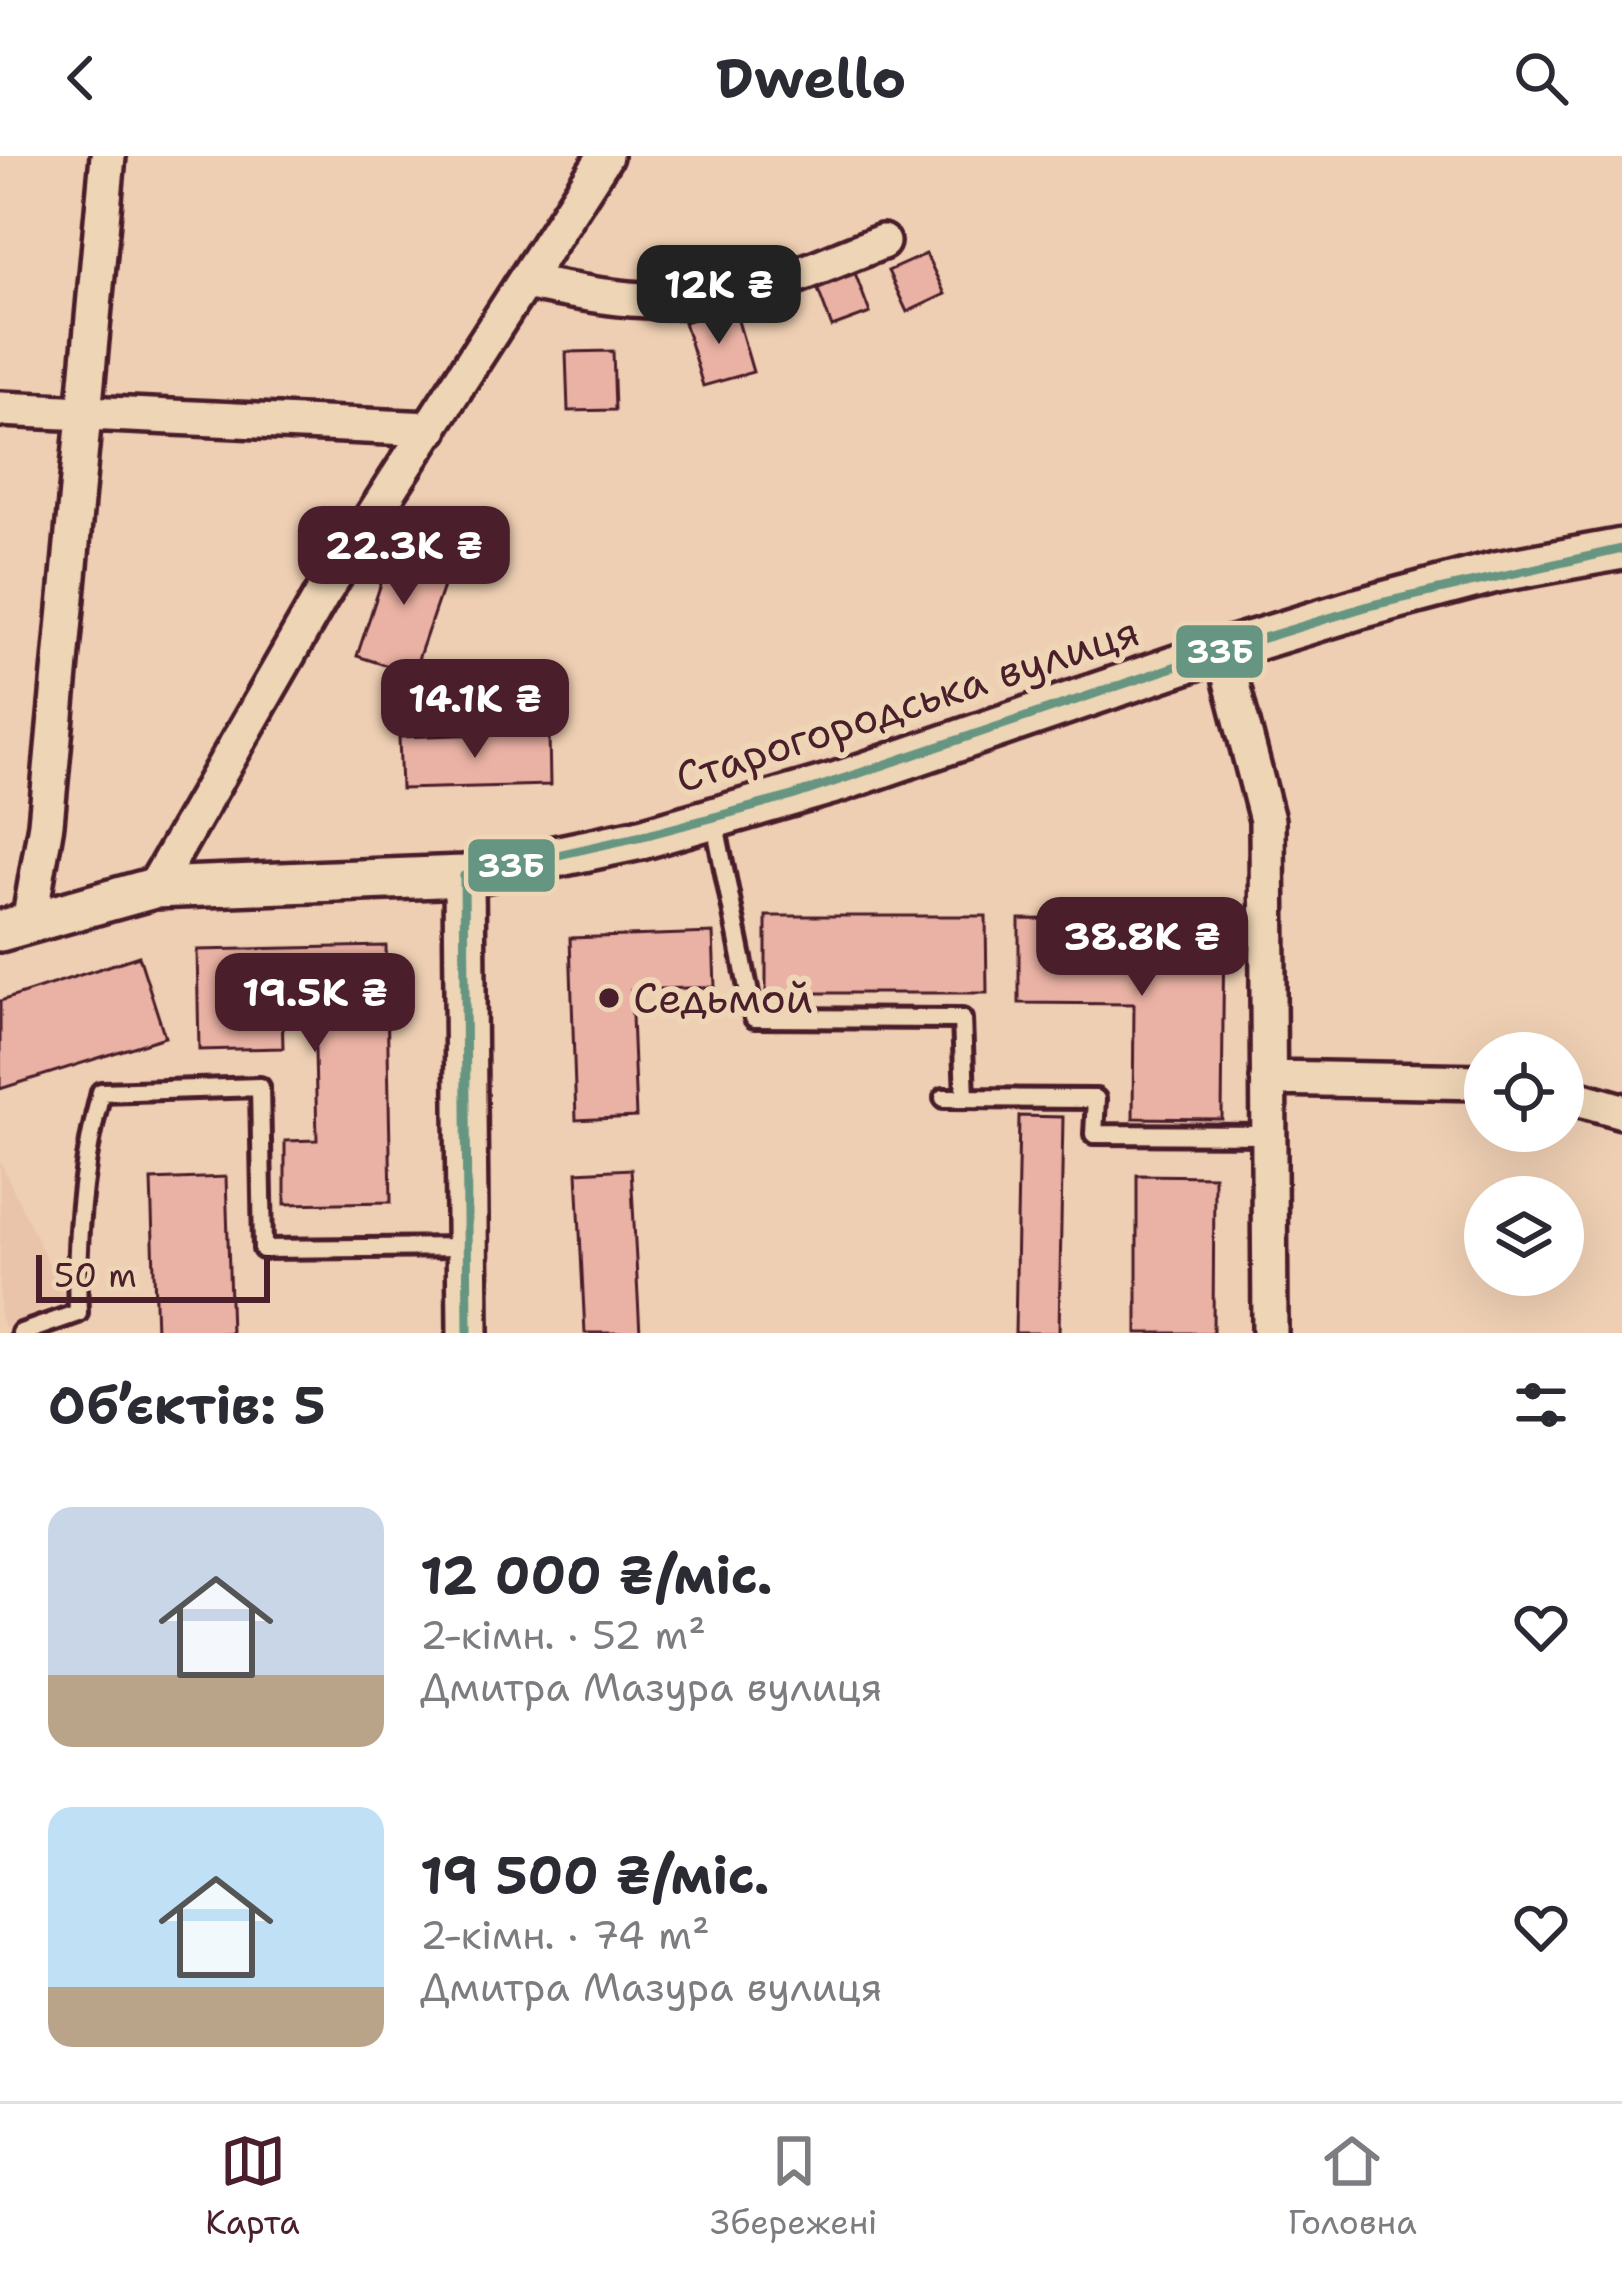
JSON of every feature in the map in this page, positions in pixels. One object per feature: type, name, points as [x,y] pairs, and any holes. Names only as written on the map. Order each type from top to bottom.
[{"type":"street","points":[[15,927],[46,824],[108,156]]},
{"type":"street","points":[[154,888],[322,595],[605,156]]},
{"type":"street","points":[[525,282],[608,300],[686,302],[744,293],[882,242]]},
{"type":"street","points":[[0,409],[431,429]]},
{"type":"street","name":"Старогородська вулиця","points":[[15,927],[154,888],[464,876],[641,839],[838,782],[1222,650],[1496,572],[1622,549]]},
{"type":"street","points":[[1222,650],[1267,820],[1270,1333]]},
{"type":"street","points":[[464,876],[468,1333]]},
{"type":"street","points":[[1268,1078],[1464,1082]]},
{"type":"street","points":[[1584,1100],[1622,1111]]},
{"type":"lane","points":[[714,818],[754,1018],[962,1019],[965,1098]]},
{"type":"lane","points":[[21,1333],[78,1313],[75,1258],[86,1150],[101,1093],[260,1087],[263,1249],[467,1247]]},
{"type":"lane","points":[[944,1098],[1096,1099],[1094,1134],[1268,1136]]},
{"type":"shaded area","points":[[0,1161],[65,1298],[5,1327],[0,1317]]},
{"type":"building","points":[[926,254],[945,294],[907,312],[888,271]]},
{"type":"building","points":[[855,273],[870,313],[832,327],[817,287]]},
{"type":"building","points":[[734,307],[753,372],[703,386],[684,322]]},
{"type":"building","points":[[613,351],[615,410],[568,411],[566,352]]},
{"type":"building","points":[[395,541],[452,560],[413,674],[357,656]]},
{"type":"building","points":[[549,732],[550,785],[401,789],[399,737]]},
{"type":"building","points":[[766,916],[986,916],[987,993],[766,993]]},
{"type":"building","points":[[1019,919],[1224,921],[1222,1119],[1133,1118],[1134,1004],[1019,1003]]},
{"type":"building","points":[[713,933],[715,987],[631,990],[636,1117],[576,1120],[570,938]]},
{"type":"building","points":[[386,946],[391,1202],[285,1204],[285,1141],[317,1140],[314,1007],[282,1008],[283,1048],[199,1050],[197,950]]},
{"type":"building","points":[[139,956],[165,1037],[0,1089],[0,1001]]},
{"type":"building","points":[[1019,1116],[1063,1117],[1059,1333],[1015,1333]]},
{"type":"building","points":[[631,1169],[640,1333],[585,1333],[577,1172]]},
{"type":"building","points":[[1137,1175],[1214,1176],[1213,1333],[1137,1333]]},
{"type":"building","points":[[226,1177],[231,1333],[156,1333],[151,1180]]},
{"type":"transit line","name":"33Б","points":[[468,1333],[464,876],[789,797],[1372,605],[1622,549]]},
{"type":"place","name":"Седьмой","points":[[609,998]]}]
